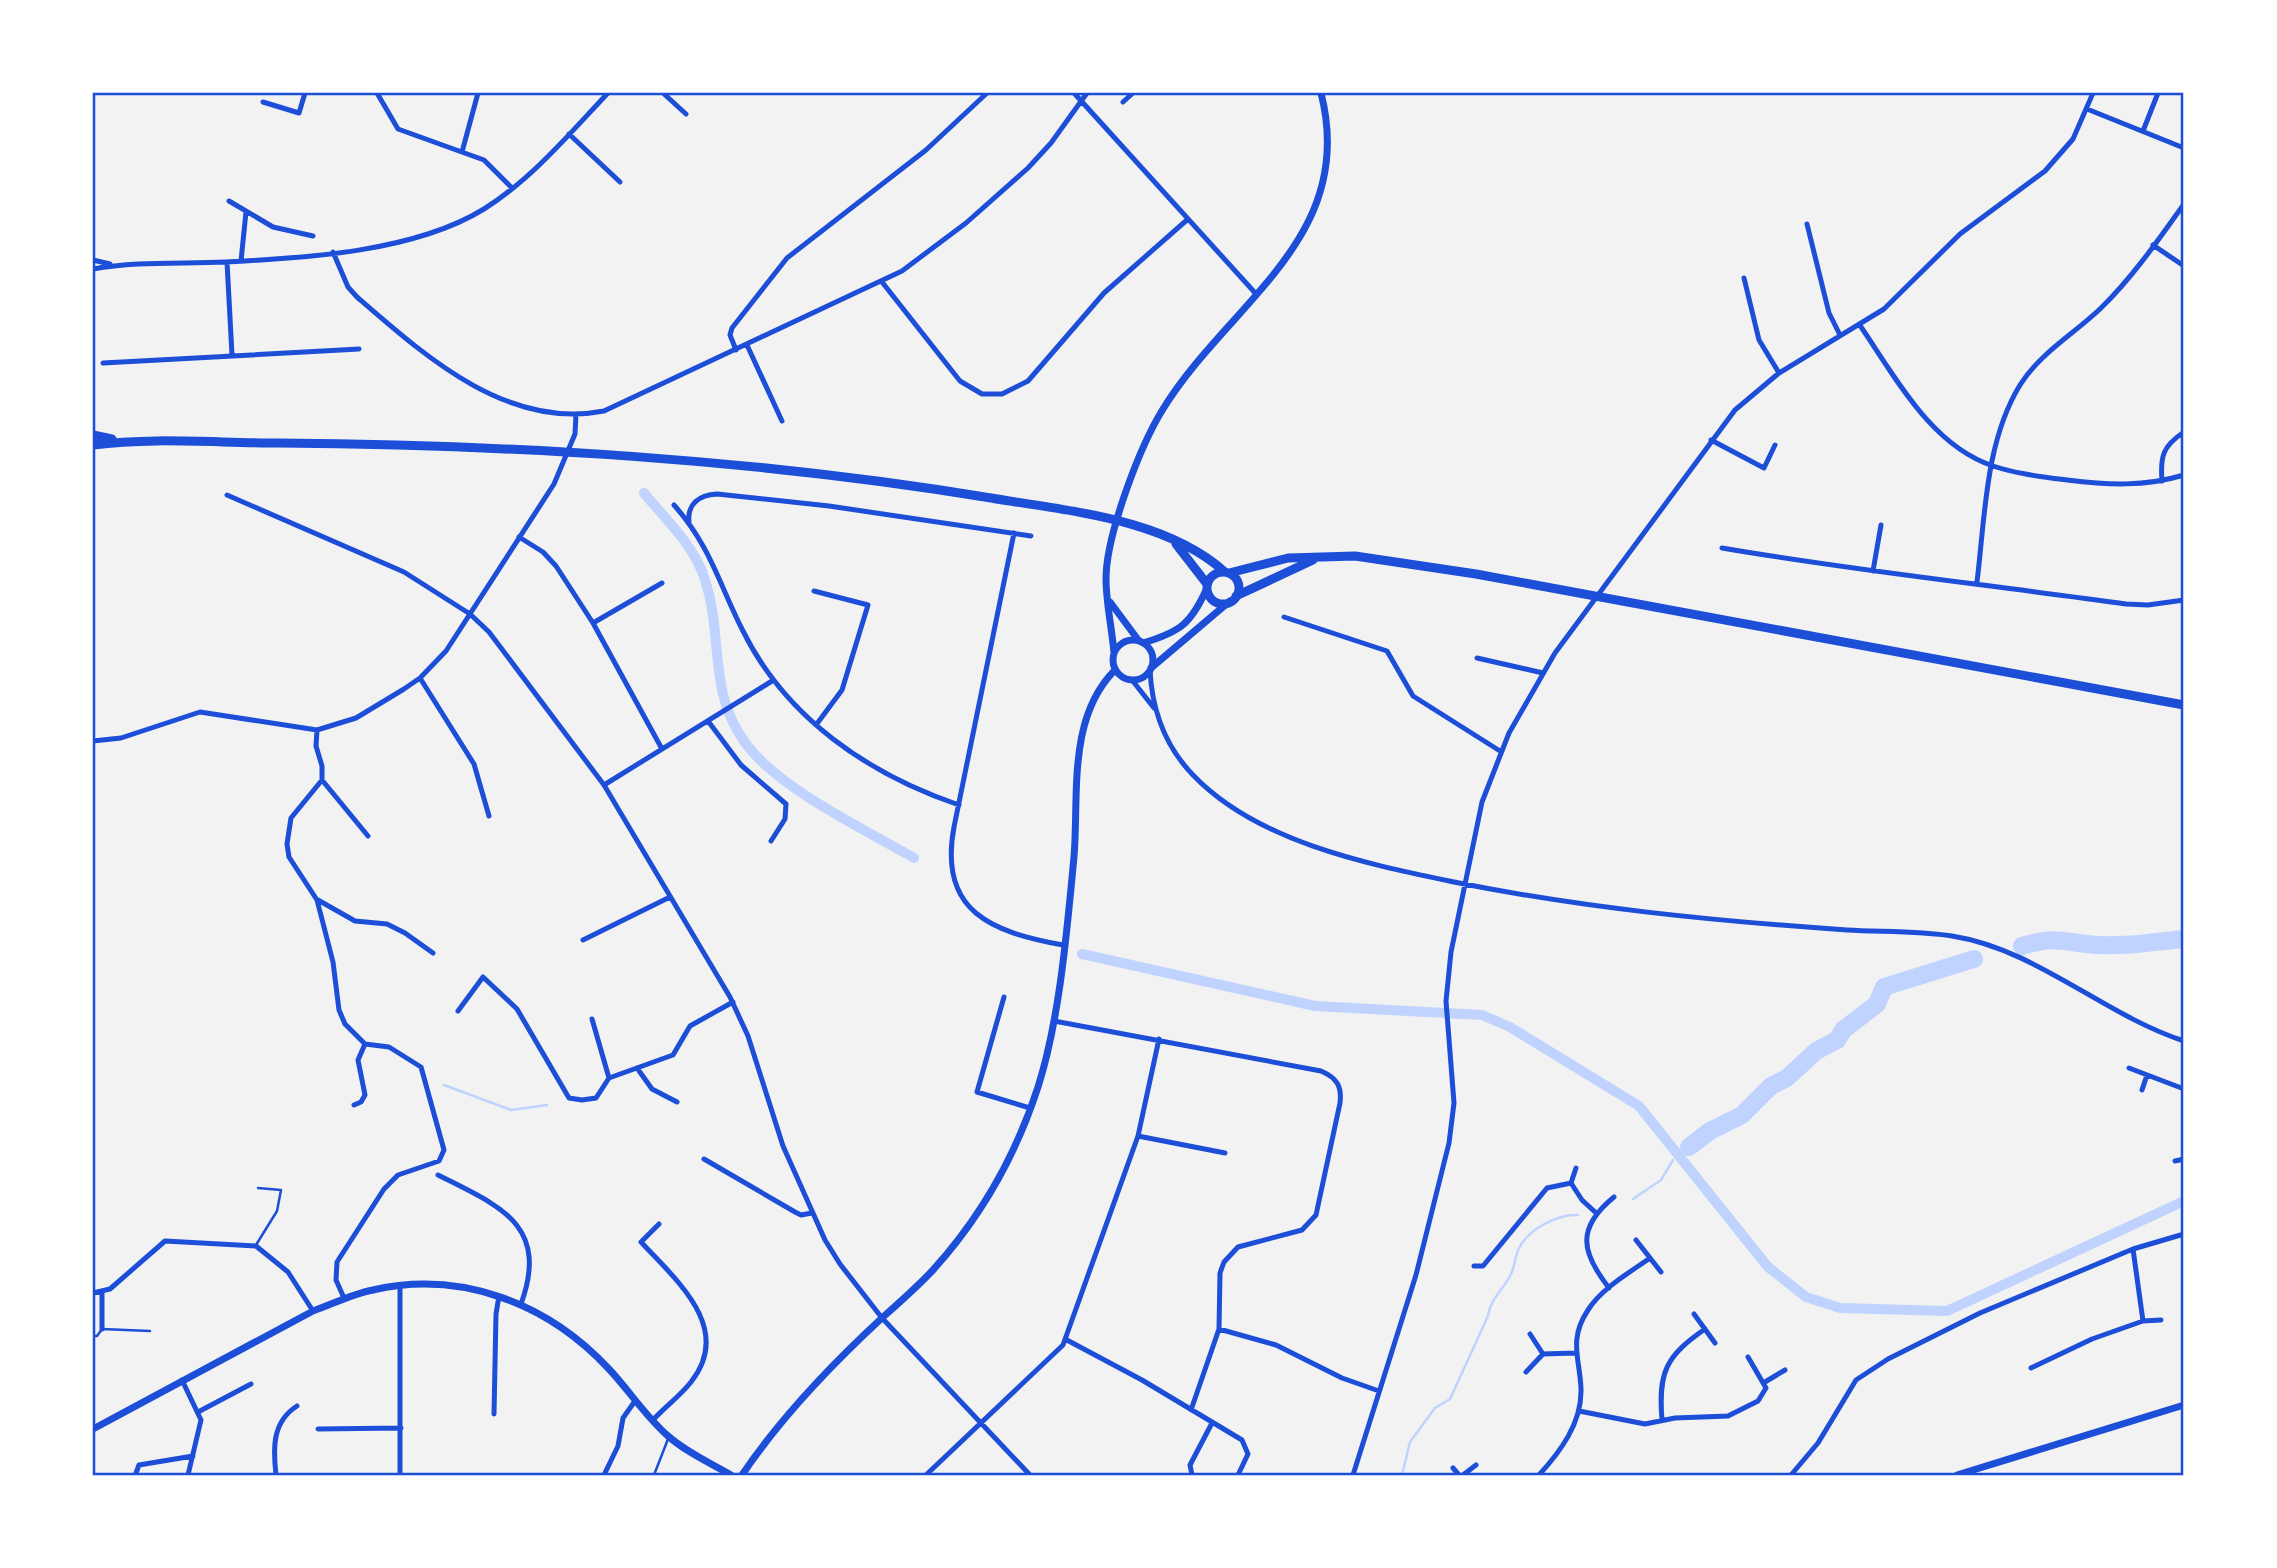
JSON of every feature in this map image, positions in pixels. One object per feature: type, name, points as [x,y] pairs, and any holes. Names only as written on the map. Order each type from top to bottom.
[{"type":"main road","points":[[93,435],[132,442]]},
{"type":"main road","points":[[93,445],[132,442],[537,450],[863,477],[1137,527],[1203,554],[1238,585],[1233,599]]},
{"type":"main road","points":[[1172,540],[1207,586],[1215,601],[1233,599],[1291,568],[1321,557]]},
{"type":"main road","points":[[1207,586],[1214,575],[1288,558],[1354,556],[1476,575],[2184,705]]},
{"type":"street","points":[[263,102],[299,113],[305,93]]},
{"type":"street","points":[[377,93],[398,129],[488,163],[512,188]]},
{"type":"street","points":[[462,152],[478,93]]},
{"type":"street","points":[[93,269],[113,265],[227,262],[333,252],[403,240],[443,229],[484,208],[512,188],[608,93]]},
{"type":"street","points":[[663,93],[685,114]]},
{"type":"street","points":[[736,350],[730,335],[732,328],[783,263],[904,168],[987,93]]},
{"type":"street","points":[[1074,93],[1257,295]]},
{"type":"street","points":[[333,252],[348,287],[356,297],[458,377],[484,392],[515,405],[542,412],[576,414],[618,406],[882,282],[922,257],[989,204],[1044,152],[1087,93]]},
{"type":"street","points":[[1123,102],[1133,93]]},
{"type":"street","points":[[742,1475],[795,1407],[933,1270],[981,1207],[1008,1162],[1030,1108],[1054,1021],[1074,857],[1082,737],[1086,716],[1095,697],[1115,670],[1106,580],[1126,494],[1141,451],[1163,409],[1190,371],[1297,245],[1318,202],[1328,155],[1326,117],[1321,93]]},
{"type":"street","points":[[1353,1475],[1416,1275],[1449,1143],[1454,1103],[1447,1004],[1453,942],[1482,802],[1500,751],[1543,673],[1579,619],[1735,410],[1779,373],[1898,297],[1960,234],[2056,162],[2073,139],[2093,93]]},
{"type":"street","points":[[2143,131],[2158,93]]},
{"type":"street","points":[[2087,109],[2184,148]]},
{"type":"street","points":[[569,134],[620,182]]},
{"type":"street","points":[[229,201],[282,231],[313,236]]},
{"type":"street","points":[[1977,582],[1992,466],[2010,404],[2031,370],[2103,306],[2184,204]]},
{"type":"street","points":[[241,261],[246,212]]},
{"type":"street","points":[[882,282],[960,381],[982,394],[1002,394],[1028,381],[1104,293],[1188,219]]},
{"type":"street","points":[[1807,224],[1829,313],[1840,335]]},
{"type":"street","points":[[2153,245],[2184,265]]},
{"type":"street","points":[[93,260],[113,265]]},
{"type":"street","points":[[227,262],[232,355]]},
{"type":"street","points":[[1744,278],[1759,340],[1779,373]]},
{"type":"street","points":[[1859,324],[1922,413],[1956,446],[1992,466],[2129,486],[2184,475]]},
{"type":"street","points":[[747,345],[782,421]]},
{"type":"street","points":[[103,363],[359,349]]},
{"type":"street","points":[[93,741],[121,738],[200,712],[317,730],[356,718],[420,678],[446,651],[556,481],[575,434],[576,414]]},
{"type":"street","points":[[2162,481],[2161,459],[2167,443],[2184,432]]},
{"type":"street","points":[[1712,440],[1764,468],[1775,445]]},
{"type":"street","points":[[689,522],[689,513],[694,503],[706,495],[717,494],[829,506],[1031,536]]},
{"type":"street","points":[[227,495],[392,566],[470,614],[489,632],[604,785],[733,1002],[748,1036],[783,1146],[812,1213],[840,1264],[882,1318],[1030,1475]]},
{"type":"street","points":[[674,505],[689,522],[727,590],[753,651],[787,700],[838,743],[903,783],[959,805]]},
{"type":"street","points":[[1873,571],[1881,525]]},
{"type":"street","points":[[1014,533],[950,853],[954,880],[963,898],[993,927],[1063,945]]},
{"type":"street","points":[[519,537],[552,560],[593,623],[662,749]]},
{"type":"street","points":[[1722,548],[2126,604],[2148,605],[2184,600]]},
{"type":"street","points":[[593,623],[662,583]]},
{"type":"street","points":[[1114,653],[1127,641],[1141,642],[1170,635],[1183,627],[1199,608],[1207,586]]},
{"type":"street","points":[[814,591],[868,606],[842,690],[816,725]]},
{"type":"street","points":[[1108,598],[1115,612],[1152,656],[1154,708]]},
{"type":"street","points":[[1132,680],[1142,678],[1233,599]]},
{"type":"street","points":[[1283,617],[1380,646],[1396,661],[1413,696],[1500,751]]},
{"type":"street","points":[[1476,658],[1543,673]]},
{"type":"street","points":[[1115,670],[1132,680],[1154,708],[1168,742],[1193,775],[1216,794],[1253,818],[1351,859],[1464,884],[1645,911],[1770,924],[1952,936],[2011,955],[2114,1012],[2184,1041]]},
{"type":"street","points":[[420,678],[474,764],[489,816]]},
{"type":"street","points":[[604,785],[772,681]]},
{"type":"street","points":[[708,721],[741,765],[786,804],[785,819],[771,841]]},
{"type":"street","points":[[317,730],[316,746],[322,766],[322,780],[318,788],[293,813],[287,844],[292,863],[310,885],[317,900],[333,962],[340,1015],[347,1027],[365,1044],[389,1047],[411,1058],[424,1072],[444,1155],[435,1163],[398,1175],[384,1189],[337,1262],[336,1280],[344,1298]]},
{"type":"street","points":[[322,780],[369,836]]},
{"type":"street","points":[[583,940],[670,897]]},
{"type":"street","points":[[317,900],[355,921],[387,924],[405,933],[433,954]]},
{"type":"street","points":[[458,1011],[483,977],[513,1003],[569,1098],[582,1101],[596,1098],[609,1078],[675,1053],[690,1026],[733,1002]]},
{"type":"street","points":[[1004,997],[977,1093],[1030,1108]]},
{"type":"street","points":[[592,1019],[609,1078]]},
{"type":"street","points":[[1054,1021],[1321,1071],[1329,1074],[1340,1087],[1340,1103],[1316,1215],[1293,1235],[1238,1247],[1229,1254],[1220,1273],[1219,1329],[1191,1410]]},
{"type":"street","points":[[926,1475],[1065,1339],[1138,1136],[1159,1039]]},
{"type":"street","points":[[354,1105],[361,1102],[365,1095],[358,1060],[365,1044]]},
{"type":"street","points":[[637,1068],[652,1089],[677,1102]]},
{"type":"street","points":[[2129,1068],[2184,1089]]},
{"type":"street","points":[[2142,1090],[2147,1074]]},
{"type":"street","points":[[1138,1136],[1225,1153]]},
{"type":"street","points":[[704,1159],[794,1212],[812,1213]]},
{"type":"street","points":[[2175,1161],[2184,1159]]},
{"type":"street","points":[[1571,1183],[1576,1168]]},
{"type":"street","points":[[438,1175],[499,1206],[516,1221],[528,1245],[530,1258],[530,1273],[521,1304]]},
{"type":"street","points":[[1571,1183],[1582,1200],[1595,1212]]},
{"type":"street","points":[[1474,1266],[1483,1266],[1547,1188],[1571,1183]]},
{"type":"street","points":[[1609,1288],[1587,1252],[1586,1238],[1595,1212],[1614,1197]]},
{"type":"street","points":[[653,1420],[692,1380],[706,1353],[707,1336],[705,1322],[689,1295],[641,1242],[659,1224]]},
{"type":"street","points":[[1791,1475],[1807,1460],[1856,1380],[1888,1359],[1980,1313],[2133,1249],[2184,1234]]},
{"type":"street","points":[[1636,1240],[1661,1272]]},
{"type":"street","points":[[93,1293],[102,1293],[165,1241],[256,1246],[270,1254],[288,1272],[313,1311]]},
{"type":"street","points":[[2133,1249],[2143,1321]]},
{"type":"street","points":[[1539,1475],[1561,1447],[1579,1411],[1581,1388],[1575,1353],[1576,1338],[1587,1312],[1609,1288],[1650,1258]]},
{"type":"street","points":[[400,1285],[400,1475]]},
{"type":"street","points":[[93,1429],[313,1311],[344,1298],[400,1285],[459,1285],[521,1304],[583,1344],[669,1437],[731,1475]]},
{"type":"street","points":[[102,1293],[102,1329]]},
{"type":"street","points":[[494,1414],[496,1314],[499,1296]]},
{"type":"street","points":[[1694,1314],[1715,1343]]},
{"type":"street","points":[[2031,1368],[2092,1339],[2143,1321],[2161,1320]]},
{"type":"street","points":[[1219,1329],[1276,1345],[1342,1378],[1379,1391]]},
{"type":"street","points":[[1662,1420],[1661,1382],[1665,1368],[1682,1345],[1705,1329]]},
{"type":"street","points":[[1530,1334],[1543,1354]]},
{"type":"street","points":[[1065,1339],[1242,1440],[1248,1454],[1238,1475]]},
{"type":"street","points":[[1526,1373],[1543,1354],[1575,1353]]},
{"type":"street","points":[[1579,1411],[1645,1424],[1737,1413],[1758,1401],[1766,1388],[1765,1382],[1748,1357]]},
{"type":"street","points":[[1765,1382],[1785,1370]]},
{"type":"street","points":[[182,1380],[198,1412],[200,1430],[188,1475]]},
{"type":"street","points":[[198,1412],[251,1384]]},
{"type":"street","points":[[604,1475],[618,1446],[623,1416],[635,1401]]},
{"type":"street","points":[[1958,1475],[2184,1405]]},
{"type":"street","points":[[276,1475],[273,1448],[283,1415],[297,1406]]},
{"type":"street","points":[[1192,1475],[1190,1465],[1212,1423]]},
{"type":"street","points":[[318,1429],[401,1427]]},
{"type":"street","points":[[136,1473],[139,1465],[193,1456]]},
{"type":"street","points":[[1453,1468],[1461,1475],[1476,1465]]},
{"type":"lane","points":[[256,1246],[277,1210],[281,1190],[258,1188]]},
{"type":"lane","points":[[93,1336],[97,1336],[102,1329],[150,1331]]},
{"type":"lane","points":[[654,1475],[669,1437]]},
{"type":"waterway","points":[[644,493],[679,534],[694,556],[705,580],[711,602],[721,684],[734,724],[746,744],[761,761],[801,793],[914,858]]},
{"type":"waterway","points":[[2022,946],[2048,940],[2110,945],[2184,939]]},
{"type":"waterway","points":[[1082,954],[1315,1006],[1482,1015],[1510,1027],[1639,1106],[1768,1267],[1806,1297],[1840,1308],[1947,1311],[2184,1201]]},
{"type":"waterway","points":[[1689,1147],[1710,1131],[1742,1115],[1771,1086],[1787,1078],[1816,1051],[1837,1040],[1843,1030],[1877,1004],[1884,987],[1974,959]]},
{"type":"waterway","points":[[444,1085],[511,1110],[547,1105]]},
{"type":"waterway","points":[[1633,1199],[1661,1180],[1673,1160]]},
{"type":"waterway","points":[[1402,1475],[1410,1442],[1435,1408],[1450,1399],[1491,1304],[1511,1274],[1524,1241],[1544,1224],[1561,1217],[1578,1215]]}]
